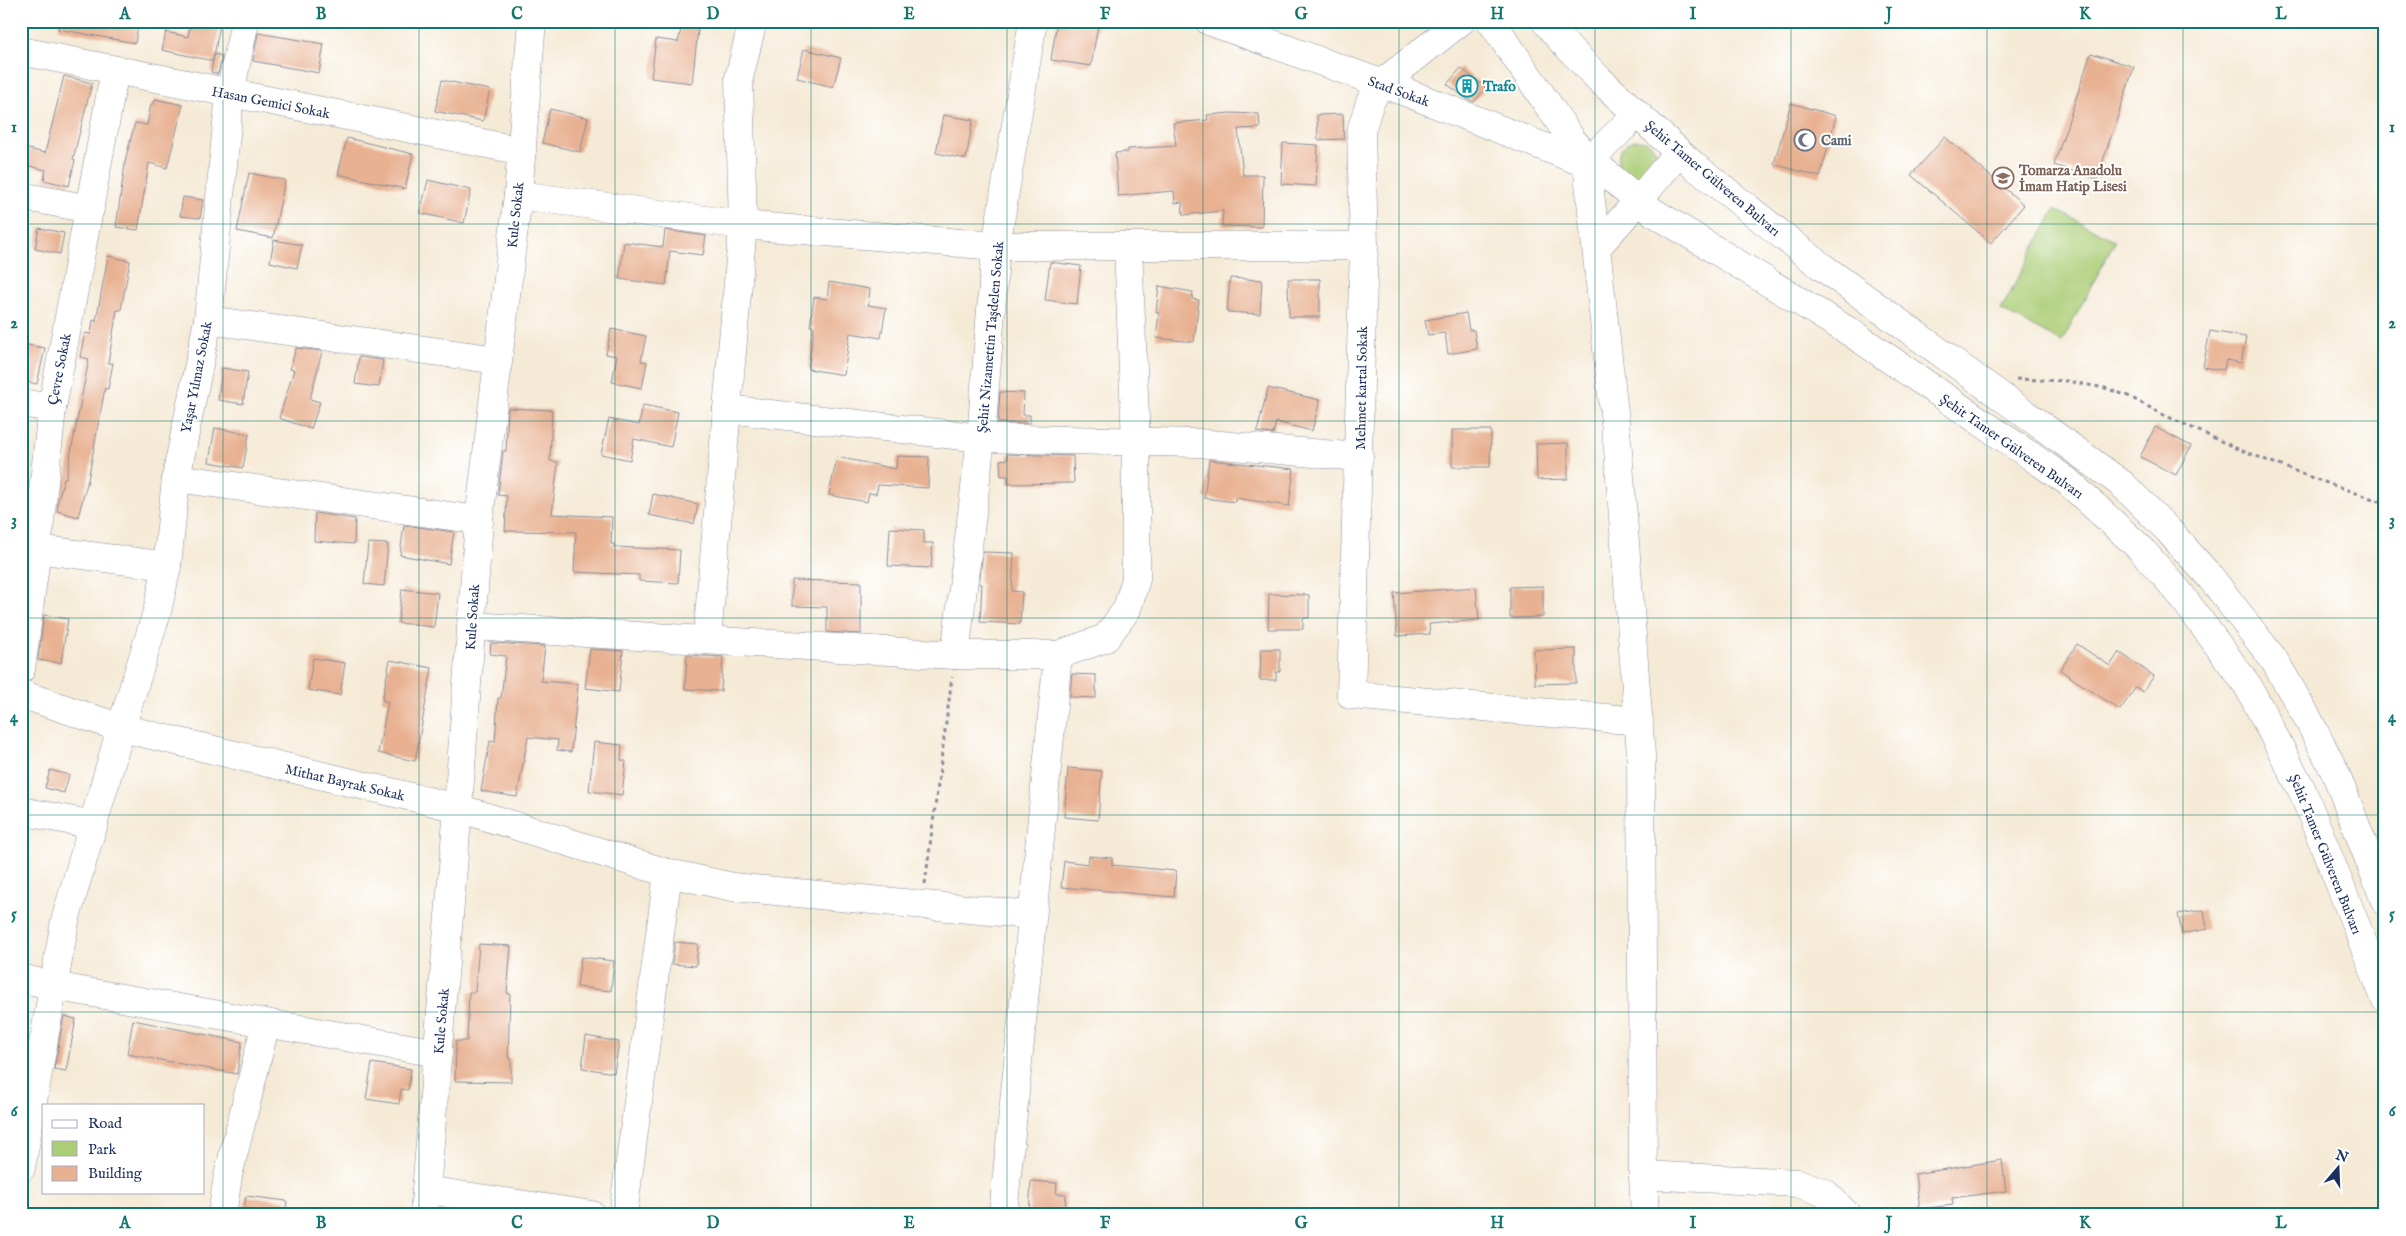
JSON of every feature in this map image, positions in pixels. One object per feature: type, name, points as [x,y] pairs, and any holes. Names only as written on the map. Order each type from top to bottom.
[{"type":"street","name":"Yaşar Yılmaz Sokak","points":[[21,1168],[65,921],[157,612],[167,566],[176,478],[208,320],[230,93],[245,21]]},
{"type":"street","name":"Kule Sokak","points":[[425,1202],[458,808],[479,520],[518,195],[532,21]]},
{"type":"street","points":[[707,639],[743,225],[739,78],[753,21]]},
{"type":"street","name":"Şehit Nizamettin Taşdelen Sokak","points":[[955,655],[981,438],[996,246],[1033,21]]},
{"type":"street","name":"Stad Sokak","points":[[1209,21],[1408,93],[1588,162]]},
{"type":"street","points":[[1381,84],[1461,21]]},
{"type":"street","name":"Şehit Tamer Gülveren Bulvarı","points":[[1491,21],[1588,162],[1653,212],[1853,334],[2067,481],[2140,548],[2178,591],[2248,686],[2302,790],[2385,998]]},
{"type":"street","name":"Şehit Tamer Gülveren Bulvarı","points":[[1546,21],[1560,40],[1679,152],[1821,266],[2122,484],[2168,530],[2211,578],[2274,660],[2307,717],[2336,774],[2385,901]]},
{"type":"street","name":"Hasan Gemici Sokak","points":[[21,51],[522,151]]},
{"type":"street","name":"Çevre Sokak","points":[[21,669],[37,549],[52,408],[115,70]]},
{"type":"street","name":"Mehmet kartal Sokak","points":[[1381,84],[1370,102],[1361,131],[1364,246],[1360,457],[1351,695],[1639,721]]},
{"type":"street","points":[[1637,114],[1588,162],[1618,450],[1641,755],[1642,1175],[1646,1215]]},
{"type":"street","points":[[1597,247],[1679,152]]},
{"type":"street","points":[[518,195],[743,225],[996,246],[1364,246]]},
{"type":"street","points":[[21,196],[90,209]]},
{"type":"street","points":[[471,626],[955,655],[1058,655],[1106,638],[1127,609],[1136,579],[1136,443],[1128,246]]},
{"type":"street","points":[[208,320],[498,360]]},
{"type":"street","points":[[21,403],[52,408]]},
{"type":"street","points":[[727,409],[981,438],[1198,443],[1360,457]]},
{"type":"street","points":[[176,478],[479,520]]},
{"type":"street","points":[[37,549],[167,566]]},
{"type":"street","points":[[1003,1215],[1058,655]]},
{"type":"street","name":"Mithat Bayrak Sokak","points":[[21,694],[121,728],[458,808],[668,873],[733,887],[1032,915]]},
{"type":"street","points":[[21,811],[94,825]]},
{"type":"street","points":[[623,1215],[668,873]]},
{"type":"street","points":[[21,978],[53,986],[438,1053]]},
{"type":"street","points":[[222,1215],[228,1176],[266,1023]]},
{"type":"street","points":[[1642,1175],[1798,1183],[1825,1193],[1847,1215]]},
{"type":"street","points":[[425,1202],[592,1215]]},
{"type":"path","points":[[2012,379],[2066,381],[2105,388],[2128,396],[2238,449],[2385,503]]},
{"type":"path","points":[[922,904],[955,655]]},
{"type":"green space","points":[[1634,140],[1641,140],[1651,144],[1657,158],[1657,170],[1636,182],[1618,165],[1618,157],[1621,150],[1626,144]]},
{"type":"green space","points":[[2055,209],[2115,241],[2062,342],[2001,310]]},
{"type":"building","points":[[59,21],[139,21],[135,43],[58,29]]},
{"type":"building","points":[[191,21],[220,25],[213,61],[162,50],[166,32],[188,37]]},
{"type":"building","points":[[683,21],[699,21],[692,83],[651,78],[656,39],[678,42]]},
{"type":"building","points":[[1057,21],[1098,25],[1091,66],[1051,60]]},
{"type":"building","points":[[258,33],[324,44],[319,73],[253,61]]},
{"type":"building","points":[[804,49],[841,58],[833,87],[797,78]]},
{"type":"building","points":[[2091,53],[2134,67],[2097,179],[2054,165]]},
{"type":"building","points":[[214,54],[222,56],[218,74],[211,72]]},
{"type":"building","name":"Trafo","points":[[1461,68],[1486,88],[1474,102],[1447,84]]},
{"type":"building","points":[[64,76],[92,83],[73,159],[75,160],[69,186],[44,180],[46,170],[21,164],[21,147],[45,153]]},
{"type":"building","points":[[442,80],[490,90],[483,121],[435,111]]},
{"type":"building","points":[[155,99],[183,105],[167,168],[149,163],[138,230],[116,227],[126,157],[135,123],[147,125],[151,104],[154,104]]},
{"type":"building","name":"Cami","points":[[1791,103],[1836,116],[1820,177],[1774,164]]},
{"type":"building","points":[[550,109],[588,118],[580,152],[542,143]]},
{"type":"building","points":[[1230,113],[1259,114],[1260,128],[1238,129],[1243,175],[1263,175],[1262,227],[1222,226],[1223,211],[1183,215],[1182,202],[1175,203],[1174,191],[1118,196],[1115,153],[1128,152],[1128,149],[1176,146],[1173,123],[1208,120],[1207,115]]},
{"type":"building","points":[[1343,114],[1344,139],[1318,140],[1317,115]]},
{"type":"building","points":[[943,115],[973,120],[966,159],[936,153]]},
{"type":"building","points":[[1945,137],[2024,205],[1991,243],[1911,175]]},
{"type":"building","points":[[347,138],[413,154],[405,189],[338,174]]},
{"type":"building","points":[[1283,143],[1318,145],[1316,186],[1281,184]]},
{"type":"building","points":[[249,173],[285,180],[273,238],[237,231]]},
{"type":"building","points":[[428,180],[471,190],[464,223],[420,213]]},
{"type":"building","points":[[183,197],[203,200],[200,218],[180,216]]},
{"type":"building","points":[[39,228],[64,233],[60,254],[35,249]]},
{"type":"building","points":[[665,230],[706,236],[703,255],[670,251],[666,285],[619,279],[624,242],[663,247]]},
{"type":"building","points":[[274,240],[302,245],[297,268],[270,262]]},
{"type":"building","points":[[108,256],[130,261],[121,310],[117,310],[108,363],[113,363],[108,389],[105,388],[88,480],[78,517],[57,511],[58,501],[64,478],[66,478],[89,359],[80,357],[85,333],[91,334],[93,320],[96,321]]},
{"type":"building","points":[[1050,262],[1081,266],[1077,304],[1045,300]]},
{"type":"building","points":[[1230,278],[1262,280],[1260,314],[1227,312]]},
{"type":"building","points":[[1288,279],[1320,279],[1320,317],[1289,317]]},
{"type":"building","points":[[829,282],[870,289],[868,305],[886,308],[881,338],[850,333],[844,375],[808,369],[814,327],[810,326],[814,297],[827,299]]},
{"type":"building","points":[[1159,286],[1193,292],[1192,299],[1199,300],[1194,342],[1156,338],[1159,313],[1156,312]]},
{"type":"building","points":[[1466,313],[1469,330],[1474,330],[1477,349],[1448,354],[1445,333],[1428,335],[1425,320]]},
{"type":"building","points":[[611,329],[646,336],[641,361],[647,362],[642,388],[612,382],[617,356],[606,354]]},
{"type":"building","points":[[2210,331],[2246,337],[2241,363],[2226,360],[2224,370],[2203,367]]},
{"type":"building","points":[[21,344],[45,348],[37,384],[21,381]]},
{"type":"building","points":[[296,348],[322,351],[310,399],[320,402],[311,429],[279,418],[294,370],[290,369]]},
{"type":"building","points":[[359,357],[383,360],[379,387],[355,384]]},
{"type":"building","points":[[222,368],[248,372],[243,404],[218,400]]},
{"type":"building","points":[[1268,388],[1320,400],[1312,431],[1276,422],[1273,434],[1257,432]]},
{"type":"building","points":[[1000,392],[1024,393],[1023,415],[1030,415],[1030,423],[998,423]]},
{"type":"building","points":[[643,405],[678,412],[671,447],[634,439],[630,460],[601,454],[609,419],[639,425]]},
{"type":"building","points":[[508,408],[552,410],[550,461],[558,462],[552,514],[612,517],[611,544],[614,544],[614,547],[680,550],[678,583],[639,581],[639,575],[574,572],[576,532],[505,531],[507,496],[498,495],[503,451],[506,451]]},
{"type":"building","points":[[2155,427],[2191,446],[2176,475],[2140,457]]},
{"type":"building","points":[[215,428],[249,434],[243,468],[209,462]]},
{"type":"building","points":[[1452,430],[1491,430],[1490,467],[1452,467]]},
{"type":"building","points":[[1568,443],[1568,479],[1537,480],[1536,444]]},
{"type":"building","points":[[1007,454],[1073,456],[1074,483],[1008,484],[1008,476],[1001,476],[1000,460],[1008,459]]},
{"type":"building","points":[[897,456],[929,457],[928,488],[878,485],[876,494],[869,493],[867,502],[829,495],[837,457],[896,469]]},
{"type":"building","points":[[1209,460],[1294,469],[1289,506],[1235,498],[1235,502],[1204,498]]},
{"type":"building","points":[[653,494],[698,504],[694,524],[649,515]]},
{"type":"building","points":[[315,513],[355,519],[354,544],[314,541]]},
{"type":"building","points":[[404,525],[454,532],[449,564],[400,555]]},
{"type":"building","points":[[890,528],[924,530],[924,543],[933,543],[931,568],[888,566]]},
{"type":"building","points":[[368,543],[388,544],[384,586],[364,584]]},
{"type":"building","points":[[983,552],[1014,553],[1012,591],[1022,592],[1020,624],[980,622],[982,584],[979,584]]},
{"type":"building","points":[[792,580],[861,582],[861,634],[827,632],[827,607],[792,606]]},
{"type":"building","points":[[1543,586],[1543,617],[1510,618],[1510,587]]},
{"type":"building","points":[[1476,587],[1479,620],[1429,624],[1430,634],[1397,636],[1394,593]]},
{"type":"building","points":[[402,589],[438,593],[434,627],[398,623]]},
{"type":"building","points":[[1269,594],[1309,595],[1309,618],[1303,618],[1303,629],[1268,629]]},
{"type":"building","points":[[44,615],[68,619],[61,663],[38,660]]},
{"type":"building","points":[[491,643],[545,646],[541,681],[578,684],[571,752],[557,750],[558,740],[528,737],[517,797],[481,791],[490,741],[495,742],[498,698],[501,698],[506,656],[490,654]]},
{"type":"building","points":[[2077,644],[2110,666],[2119,652],[2154,676],[2143,692],[2136,687],[2120,710],[2060,670]]},
{"type":"building","points":[[590,649],[623,651],[619,692],[585,688]]},
{"type":"building","points":[[1261,649],[1280,649],[1280,672],[1276,672],[1276,680],[1260,680]]},
{"type":"building","points":[[1576,649],[1576,683],[1535,684],[1534,650]]},
{"type":"building","points":[[687,655],[723,657],[721,691],[685,689]]},
{"type":"building","points":[[313,658],[345,663],[340,695],[308,690]]},
{"type":"building","points":[[390,660],[432,668],[415,761],[378,753],[388,702],[382,700]]},
{"type":"building","points":[[1072,674],[1096,675],[1096,698],[1070,697]]},
{"type":"building","points":[[594,742],[622,745],[621,760],[626,761],[622,795],[589,791]]},
{"type":"building","points":[[1068,768],[1102,771],[1098,820],[1064,817]]},
{"type":"building","points":[[50,770],[69,775],[64,793],[45,788]]},
{"type":"building","points":[[1089,856],[1112,858],[1112,865],[1176,871],[1174,897],[1061,887],[1064,861],[1088,864]]},
{"type":"building","points":[[2204,910],[2207,929],[2182,934],[2178,914]]},
{"type":"building","points":[[675,942],[698,944],[696,966],[672,964]]},
{"type":"building","points":[[479,944],[511,946],[507,993],[510,994],[508,1058],[511,1058],[511,1082],[455,1081],[456,1041],[467,1041],[469,992],[475,992]]},
{"type":"building","points":[[581,957],[614,961],[611,991],[577,987]]},
{"type":"building","points":[[64,1016],[76,1019],[66,1071],[54,1069]]},
{"type":"building","points":[[133,1020],[242,1042],[237,1074],[127,1054]]},
{"type":"building","points":[[586,1036],[619,1042],[614,1073],[582,1068]]},
{"type":"building","points":[[372,1063],[411,1069],[408,1090],[401,1089],[399,1104],[366,1099]]},
{"type":"building","points":[[2002,1160],[2006,1191],[1952,1198],[1953,1205],[1920,1209],[1915,1174]]},
{"type":"building","points":[[1031,1181],[1057,1183],[1056,1194],[1066,1194],[1065,1215],[1029,1215]]},
{"type":"building","points":[[246,1196],[287,1201],[285,1215],[243,1215]]},
{"type":"place","name":"Trafo","points":[[1467,86]]},
{"type":"place","name":"Cami","points":[[1805,140]]},
{"type":"place","name":"Tomarza Anadolu İmam Hatip Lisesi","points":[[2003,178]]}]
